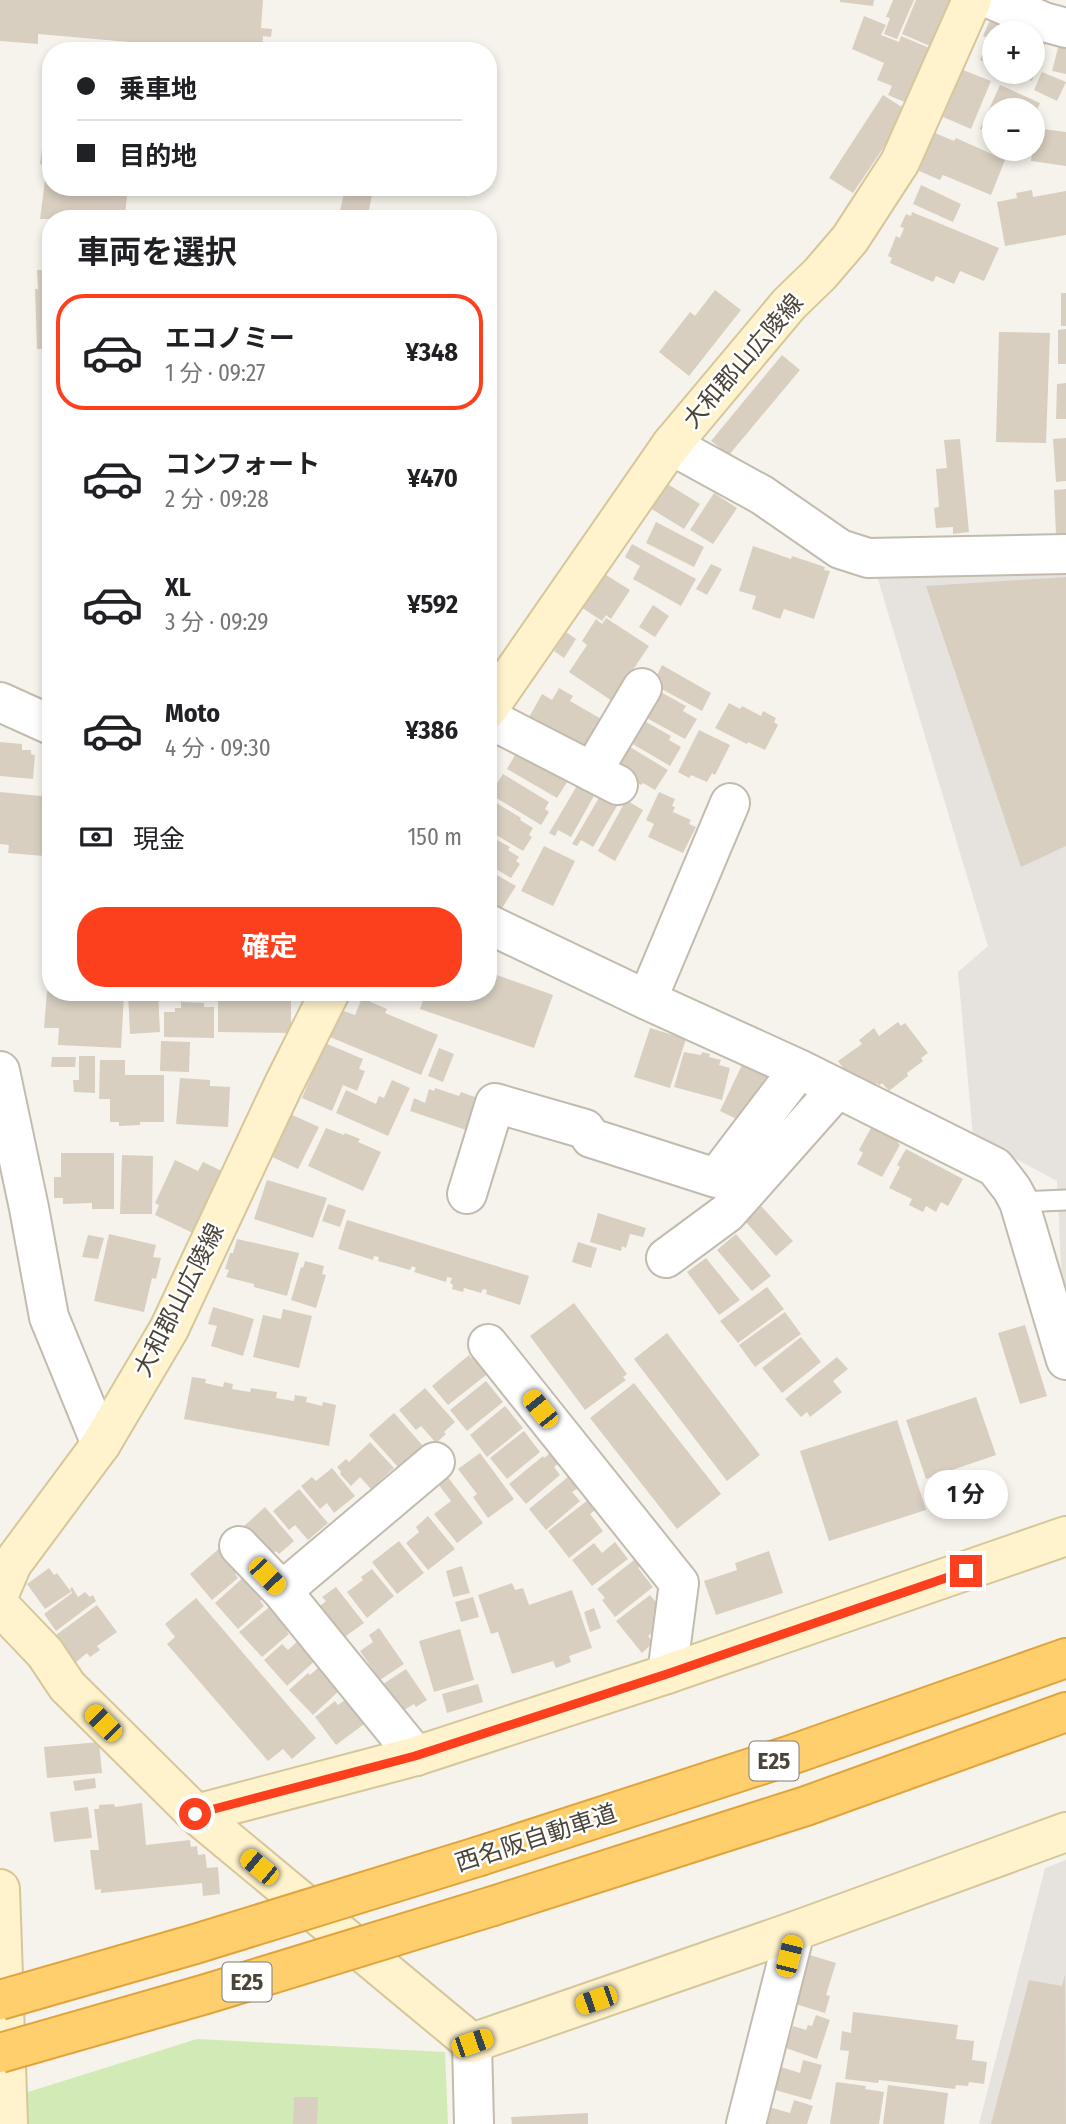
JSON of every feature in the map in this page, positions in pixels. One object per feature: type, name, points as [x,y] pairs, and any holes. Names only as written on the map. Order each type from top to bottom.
[{"type":"highway","name":"西名阪自動車道","points":[[0,2000],[195,1944],[480,1856],[788,1756],[1066,1658]]},
{"type":"highway","name":"西名阪自動車道","points":[[0,2053],[206,1994],[806,1806],[1066,1712]]},
{"type":"street","name":"大和郡山広陵線","points":[[497,696],[671,445],[789,303],[820,274],[850,239],[900,162],[972,0]]},
{"type":"street","points":[[992,0],[1044,22],[1066,28]]},
{"type":"street","points":[[671,445],[762,495],[841,549],[868,558],[1066,554]]},
{"type":"street","points":[[497,723],[605,778],[642,688]]},
{"type":"street","points":[[0,702],[42,721]]},
{"type":"street","points":[[647,1000],[730,803]]},
{"type":"street","points":[[497,928],[799,1069],[995,1167],[1019,1202],[1066,1360]]},
{"type":"street","name":"大和郡山広陵線","points":[[0,1592],[12,1564],[101,1444],[169,1329],[282,1086],[325,1001]]},
{"type":"street","points":[[467,1194],[495,1103],[584,1129],[591,1138],[716,1178],[799,1069]]},
{"type":"street","points":[[0,1071],[29,1208],[48,1317],[101,1444]]},
{"type":"street","points":[[666,1258],[727,1213],[837,1089]]},
{"type":"street","points":[[488,1344],[679,1583],[667,1674]]},
{"type":"street","points":[[282,1591],[435,1462]]},
{"type":"street","points":[[195,1814],[415,1756],[667,1674],[1066,1536]]},
{"type":"street","points":[[239,1546],[282,1591],[415,1756]]},
{"type":"street","points":[[0,1606],[45,1654],[66,1686],[195,1814],[472,2043],[474,2124]]},
{"type":"street","points":[[472,2043],[795,1931],[1066,1832]]},
{"type":"street","points":[[0,1889],[8,2124]]},
{"type":"street","points":[[746,2124],[795,1931]]},
{"type":"lane","points":[[1019,1202],[1066,1200]]},
{"type":"shaded area","points":[[1066,561],[1066,1319],[1063,1309],[1057,1181],[973,1136],[958,972],[988,946],[874,566]]},
{"type":"shaded area","points":[[1066,1860],[1066,2124],[979,2124],[1045,1868]]},
{"type":"green space","points":[[197,2039],[445,2052],[448,2124],[27,2124],[25,2093]]},
{"type":"building","points":[[0,0],[263,0],[261,28],[272,29],[271,37],[263,36],[263,42],[129,42],[38,34],[38,44],[0,41]]},
{"type":"building","points":[[840,0],[874,0],[873,6]]},
{"type":"building","points":[[893,0],[914,0],[897,39],[884,34],[890,18],[886,17]]},
{"type":"building","points":[[916,0],[955,0],[942,30],[938,29],[930,46],[902,34]]},
{"type":"building","points":[[864,16],[886,25],[881,35],[899,42],[901,36],[934,50],[907,103],[888,95],[892,86],[877,80],[884,63],[852,49]]},
{"type":"building","points":[[1059,44],[1066,46],[1066,74],[1052,71]]},
{"type":"building","points":[[963,70],[982,77],[982,84],[990,84],[971,129],[943,117]]},
{"type":"building","points":[[1045,73],[1066,82],[1057,101],[1034,90],[1037,84],[1045,84]]},
{"type":"building","points":[[1000,85],[1029,98],[994,98]]},
{"type":"building","points":[[883,95],[908,111],[853,193],[829,178]]},
{"type":"building","points":[[1045,129],[1066,132],[1066,166],[1031,161],[1045,161]]},
{"type":"building","points":[[935,133],[954,141],[956,138],[982,150],[982,161],[1005,161],[991,195],[943,175],[940,180],[919,171]]},
{"type":"building","points":[[921,185],[961,204],[953,222],[913,204]]},
{"type":"building","points":[[1032,190],[1033,197],[1066,191],[1066,235],[1005,246],[997,202],[1017,198],[1016,193]]},
{"type":"building","points":[[43,196],[127,196],[126,210],[42,210],[40,219]]},
{"type":"building","points":[[343,196],[372,196],[369,210],[340,210]]},
{"type":"building","points":[[912,212],[999,248],[984,281],[960,271],[954,284],[936,276],[933,282],[890,263],[892,258],[888,256],[896,236],[900,238],[904,228],[900,227],[906,214],[911,216]]},
{"type":"building","points":[[37,270],[42,270],[42,349],[37,349],[35,289],[38,289]]},
{"type":"building","points":[[715,290],[741,310],[689,376],[659,352],[690,312],[695,316]]},
{"type":"building","points":[[1061,293],[1066,293],[1066,326],[1061,326]]},
{"type":"building","points":[[1066,329],[1066,364],[1058,364],[1058,330]]},
{"type":"building","points":[[999,332],[1050,333],[1046,443],[996,442]]},
{"type":"building","points":[[782,355],[800,370],[729,455],[711,441]]},
{"type":"building","points":[[1066,383],[1066,419],[1056,419],[1057,384]]},
{"type":"building","points":[[1066,438],[1066,481],[1056,482],[1053,439]]},
{"type":"building","points":[[960,439],[969,532],[953,534],[953,527],[936,528],[934,508],[939,507],[936,469],[947,468],[944,440]]},
{"type":"building","points":[[666,483],[700,504],[684,529],[650,508]]},
{"type":"building","points":[[1066,489],[1066,535],[1056,535],[1054,490]]},
{"type":"building","points":[[714,493],[737,508],[713,544],[690,530]]},
{"type":"building","points":[[656,522],[704,547],[694,567],[646,543]]},
{"type":"building","points":[[632,544],[696,579],[681,606],[633,579],[640,566],[625,557]]},
{"type":"building","points":[[753,546],[791,559],[792,556],[830,571],[814,619],[784,609],[780,619],[752,609],[756,596],[739,591]]},
{"type":"building","points":[[711,564],[722,569],[707,595],[696,589]]},
{"type":"building","points":[[603,573],[630,590],[611,619],[606,615],[602,621],[581,607]]},
{"type":"building","points":[[1066,577],[1066,846],[1021,867],[926,586]]},
{"type":"building","points":[[653,605],[669,616],[655,637],[639,627]]},
{"type":"building","points":[[606,618],[649,646],[612,701],[569,672],[587,645],[582,641],[596,619],[602,624]]},
{"type":"building","points":[[566,632],[576,639],[564,658],[554,651]]},
{"type":"building","points":[[662,665],[711,693],[702,711],[658,687],[662,680],[656,677]]},
{"type":"building","points":[[559,688],[573,696],[570,701],[603,720],[584,752],[528,719],[542,694],[552,700]]},
{"type":"building","points":[[655,689],[686,706],[683,711],[697,719],[685,739],[641,715]]},
{"type":"building","points":[[729,703],[740,709],[742,706],[761,716],[763,711],[776,718],[774,722],[778,725],[765,750],[715,728]]},
{"type":"building","points":[[639,718],[671,736],[669,740],[681,747],[670,766],[626,740]]},
{"type":"building","points":[[699,730],[730,745],[715,775],[712,773],[707,782],[678,772]]},
{"type":"building","points":[[0,742],[22,744],[22,750],[31,750],[31,754],[35,755],[33,779],[0,776]]},
{"type":"building","points":[[625,744],[668,770],[655,790],[615,769]]},
{"type":"building","points":[[518,750],[569,779],[557,798],[507,769]]},
{"type":"building","points":[[503,774],[549,802],[545,809],[549,812],[541,825],[497,798],[497,783]]},
{"type":"building","points":[[578,784],[595,794],[571,837],[558,830],[555,836],[549,833]]},
{"type":"building","points":[[0,792],[42,796],[42,856],[8,853],[9,845],[0,844]]},
{"type":"building","points":[[659,792],[675,799],[673,812],[691,820],[689,824],[696,827],[683,853],[648,837],[654,824],[646,820]]},
{"type":"building","points":[[600,796],[617,806],[593,847],[581,840],[577,846],[572,844]]},
{"type":"building","points":[[626,800],[643,810],[615,861],[598,851]]},
{"type":"building","points":[[497,803],[533,828],[529,835],[532,837],[523,851],[497,835]]},
{"type":"building","points":[[497,840],[510,847],[508,850],[519,857],[516,861],[520,864],[511,878],[497,869]]},
{"type":"building","points":[[544,846],[575,861],[553,906],[521,891]]},
{"type":"building","points":[[497,875],[516,886],[499,913],[497,912]]},
{"type":"building","points":[[497,975],[553,995],[534,1048],[420,1009],[423,1001],[497,1001]]},
{"type":"building","points":[[46,1001],[124,1001],[121,1048],[58,1045],[59,1028],[44,1028]]},
{"type":"building","points":[[128,1001],[158,1001],[160,1032],[130,1034]]},
{"type":"building","points":[[218,1001],[291,1001],[291,1033],[218,1032]]},
{"type":"building","points":[[361,1001],[369,1001],[387,1009],[385,1013],[438,1035],[421,1075],[330,1037],[341,1010],[355,1015]]},
{"type":"building","points":[[181,1002],[204,1003],[204,1007],[214,1007],[214,1038],[164,1037],[164,1012],[175,1012],[175,1008],[181,1008]]},
{"type":"building","points":[[898,1022],[901,1026],[905,1023],[928,1053],[921,1058],[923,1061],[907,1073],[908,1076],[889,1091],[882,1083],[879,1086],[877,1083],[862,1094],[838,1061],[862,1044],[859,1040],[874,1028],[879,1036]]},
{"type":"building","points":[[650,1028],[686,1039],[670,1088],[634,1077]]},
{"type":"building","points":[[161,1041],[190,1042],[189,1072],[160,1071]]},
{"type":"building","points":[[325,1043],[363,1059],[359,1069],[365,1071],[357,1091],[343,1085],[332,1111],[302,1098]]},
{"type":"building","points":[[439,1048],[454,1054],[443,1082],[428,1076]]},
{"type":"building","points":[[684,1052],[710,1054],[709,1057],[721,1060],[719,1065],[730,1068],[722,1100],[674,1087]]},
{"type":"building","points":[[79,1056],[95,1056],[95,1093],[74,1092],[73,1080],[79,1080]]},
{"type":"building","points":[[52,1057],[76,1057],[75,1067],[51,1067]]},
{"type":"building","points":[[100,1060],[125,1060],[125,1075],[164,1075],[164,1122],[140,1122],[140,1125],[119,1126],[119,1122],[110,1122],[110,1099],[99,1099]]},
{"type":"building","points":[[742,1065],[774,1080],[745,1123],[720,1111]]},
{"type":"building","points":[[180,1078],[210,1080],[210,1086],[230,1087],[228,1127],[176,1124]]},
{"type":"building","points":[[392,1080],[410,1088],[388,1136],[336,1113],[346,1090],[376,1104],[379,1096],[384,1098]]},
{"type":"building","points":[[435,1088],[459,1096],[461,1092],[483,1100],[472,1132],[410,1111],[414,1098],[425,1103],[429,1089],[434,1091]]},
{"type":"building","points":[[290,1114],[319,1127],[298,1169],[270,1156]]},
{"type":"building","points":[[872,1126],[900,1140],[900,1145],[882,1177],[857,1164],[863,1153],[859,1150]]},
{"type":"building","points":[[326,1128],[360,1139],[358,1142],[381,1152],[363,1191],[308,1166]]},
{"type":"building","points":[[906,1149],[963,1179],[948,1206],[941,1202],[936,1212],[926,1206],[923,1212],[909,1205],[912,1199],[889,1188]]},
{"type":"building","points":[[61,1153],[114,1153],[114,1209],[92,1209],[92,1203],[63,1204],[63,1198],[54,1198],[54,1177],[61,1177]]},
{"type":"building","points":[[122,1155],[153,1156],[152,1214],[120,1214]]},
{"type":"building","points":[[175,1160],[198,1171],[203,1162],[224,1172],[195,1234],[155,1215],[159,1205],[155,1203]]},
{"type":"building","points":[[267,1180],[327,1198],[313,1238],[254,1219]]},
{"type":"building","points":[[328,1204],[346,1210],[340,1227],[322,1221]]},
{"type":"building","points":[[761,1206],[793,1241],[776,1256],[745,1221]]},
{"type":"building","points":[[598,1213],[646,1228],[643,1237],[630,1234],[626,1248],[622,1246],[621,1251],[590,1242]]},
{"type":"building","points":[[347,1220],[529,1276],[520,1305],[486,1294],[487,1290],[483,1289],[481,1293],[464,1288],[463,1292],[452,1289],[452,1278],[447,1277],[446,1282],[414,1272],[416,1268],[412,1266],[410,1270],[378,1261],[379,1257],[374,1256],[373,1260],[338,1249]]},
{"type":"building","points":[[109,1234],[156,1245],[153,1257],[161,1258],[156,1279],[152,1278],[144,1312],[94,1301]]},
{"type":"building","points":[[736,1234],[771,1276],[752,1291],[717,1250]]},
{"type":"building","points":[[88,1235],[104,1238],[98,1259],[82,1257]]},
{"type":"building","points":[[237,1239],[299,1253],[287,1296],[226,1277],[229,1270],[225,1269]]},
{"type":"building","points":[[578,1242],[597,1248],[591,1268],[572,1262]]},
{"type":"building","points":[[706,1258],[740,1300],[719,1315],[687,1272]]},
{"type":"building","points":[[305,1261],[324,1266],[322,1274],[326,1275],[316,1308],[291,1300]]},
{"type":"building","points":[[767,1287],[784,1309],[738,1343],[720,1321]]},
{"type":"building","points":[[574,1303],[627,1374],[623,1377],[626,1380],[585,1410],[530,1336]]},
{"type":"building","points":[[213,1307],[254,1319],[243,1356],[211,1346],[217,1326],[208,1324]]},
{"type":"building","points":[[283,1309],[312,1316],[299,1368],[253,1357],[263,1315],[281,1319]]},
{"type":"building","points":[[785,1312],[801,1334],[755,1367],[739,1345]]},
{"type":"building","points":[[1025,1325],[1047,1396],[1020,1404],[998,1333]]},
{"type":"building","points":[[667,1333],[760,1455],[727,1481],[634,1359]]},
{"type":"building","points":[[801,1337],[821,1362],[782,1393],[762,1368]]},
{"type":"building","points":[[479,1352],[490,1372],[448,1405],[432,1386],[469,1355],[471,1358]]},
{"type":"building","points":[[837,1357],[848,1369],[833,1381],[842,1392],[810,1417],[807,1412],[801,1417],[785,1399]]},
{"type":"building","points":[[192,1377],[206,1379],[205,1383],[223,1387],[224,1382],[233,1384],[232,1389],[250,1392],[251,1388],[277,1392],[276,1398],[294,1401],[295,1395],[307,1397],[306,1402],[322,1406],[323,1402],[336,1405],[329,1446],[184,1419]]},
{"type":"building","points":[[486,1381],[503,1402],[467,1431],[450,1410]]},
{"type":"building","points":[[634,1383],[721,1494],[677,1529],[590,1418]]},
{"type":"building","points":[[425,1388],[455,1422],[436,1443],[421,1426],[416,1430],[399,1410]]},
{"type":"building","points":[[976,1397],[996,1455],[926,1479],[906,1420]]},
{"type":"building","points":[[505,1406],[523,1428],[487,1457],[470,1435]]},
{"type":"building","points":[[394,1413],[424,1447],[399,1468],[369,1435]]},
{"type":"building","points":[[897,1420],[926,1510],[829,1541],[800,1451]]},
{"type":"building","points":[[524,1431],[540,1452],[507,1479],[490,1458]]},
{"type":"building","points":[[370,1442],[394,1468],[371,1489],[360,1477],[351,1486],[337,1467],[346,1459],[349,1462]]},
{"type":"building","points":[[480,1453],[514,1499],[488,1518],[473,1497],[477,1494],[458,1469]]},
{"type":"building","points":[[550,1453],[559,1463],[554,1467],[560,1475],[526,1504],[509,1484]]},
{"type":"building","points":[[332,1468],[355,1496],[334,1513],[327,1503],[320,1509],[301,1486],[312,1477],[316,1481]]},
{"type":"building","points":[[447,1476],[483,1523],[457,1543],[434,1514],[451,1501],[438,1484]]},
{"type":"building","points":[[568,1477],[578,1488],[572,1492],[580,1501],[546,1530],[529,1509]]},
{"type":"building","points":[[299,1489],[328,1523],[308,1540],[295,1525],[289,1530],[273,1511]]},
{"type":"building","points":[[592,1497],[599,1507],[590,1514],[603,1531],[569,1558],[548,1531]]},
{"type":"building","points":[[265,1507],[294,1541],[279,1554],[276,1551],[267,1559],[243,1527]]},
{"type":"building","points":[[428,1516],[455,1549],[428,1570],[406,1543],[419,1532],[416,1527]]},
{"type":"building","points":[[399,1541],[424,1573],[397,1594],[372,1562]]},
{"type":"building","points":[[615,1542],[628,1559],[592,1586],[572,1560],[594,1543],[602,1553]]},
{"type":"building","points":[[222,1546],[242,1569],[235,1574],[238,1578],[212,1600],[190,1574]]},
{"type":"building","points":[[769,1551],[783,1593],[716,1615],[704,1581],[737,1570],[735,1563]]},
{"type":"building","points":[[638,1557],[644,1564],[638,1568],[653,1587],[615,1617],[597,1589]]},
{"type":"building","points":[[462,1566],[470,1593],[453,1597],[446,1571]]},
{"type":"building","points":[[49,1568],[54,1575],[57,1573],[71,1592],[45,1609],[27,1584]]},
{"type":"building","points":[[372,1569],[394,1596],[367,1618],[347,1592]]},
{"type":"building","points":[[246,1575],[265,1596],[260,1601],[264,1606],[238,1629],[215,1603]]},
{"type":"building","points":[[512,1583],[515,1590],[523,1588],[529,1605],[572,1590],[592,1648],[569,1656],[571,1662],[556,1668],[553,1661],[512,1674],[498,1632],[491,1634],[478,1595]]},
{"type":"building","points":[[72,1587],[78,1597],[85,1592],[90,1597],[93,1595],[96,1601],[56,1631],[44,1614],[72,1593]]},
{"type":"building","points":[[336,1587],[364,1623],[339,1641],[315,1610],[326,1601],[322,1597]]},
{"type":"building","points":[[650,1595],[661,1608],[653,1614],[657,1620],[653,1624],[656,1629],[648,1636],[653,1643],[642,1653],[616,1621]]},
{"type":"building","points":[[473,1597],[479,1617],[461,1622],[455,1602]]},
{"type":"building","points":[[196,1598],[316,1738],[292,1759],[283,1749],[268,1761],[167,1644],[175,1637],[165,1624]]},
{"type":"building","points":[[273,1604],[292,1627],[287,1632],[289,1634],[262,1657],[239,1632]]},
{"type":"building","points":[[97,1605],[117,1632],[97,1646],[100,1650],[90,1657],[87,1653],[76,1662],[56,1635]]},
{"type":"building","points":[[594,1608],[601,1628],[590,1632],[584,1612]]},
{"type":"building","points":[[379,1628],[404,1664],[380,1680],[360,1651],[373,1642],[369,1635]]},
{"type":"building","points":[[460,1629],[474,1680],[434,1692],[419,1641]]},
{"type":"building","points":[[299,1640],[317,1659],[287,1686],[264,1660],[282,1644],[288,1650]]},
{"type":"building","points":[[319,1667],[340,1690],[313,1715],[289,1690]]},
{"type":"building","points":[[406,1669],[427,1700],[401,1712],[383,1684]]},
{"type":"building","points":[[478,1684],[483,1702],[447,1713],[442,1694]]},
{"type":"building","points":[[349,1697],[367,1722],[336,1745],[315,1717],[335,1701],[338,1705]]},
{"type":"building","points":[[99,1742],[102,1773],[47,1778],[44,1747]]},
{"type":"building","points":[[95,1778],[96,1788],[75,1791],[73,1781]]},
{"type":"building","points":[[142,1803],[146,1845],[190,1840],[191,1847],[197,1846],[198,1855],[205,1854],[207,1868],[218,1867],[220,1894],[203,1896],[202,1883],[101,1893],[101,1889],[95,1890],[90,1850],[99,1850],[94,1809],[99,1809],[99,1805],[114,1804],[115,1807]]},
{"type":"building","points":[[88,1807],[92,1838],[54,1842],[50,1812]]},
{"type":"building","points":[[810,1955],[836,1963],[826,1995],[830,1996],[825,2013],[792,2003],[803,1966],[806,1968]]},
{"type":"building","points":[[1065,1974],[1066,2124],[991,2124],[1029,1980],[1062,1986]]},
{"type":"building","points":[[853,2012],[958,2025],[956,2039],[974,2041],[972,2060],[987,2062],[984,2084],[969,2082],[968,2086],[956,2085],[955,2089],[845,2079],[849,2051],[840,2050],[842,2031],[851,2033]]},
{"type":"building","points":[[816,2015],[830,2020],[817,2059],[786,2048],[793,2026],[806,2030],[808,2025],[812,2026]]},
{"type":"building","points":[[803,2060],[822,2065],[811,2100],[775,2090],[781,2067],[800,2073]]},
{"type":"building","points":[[836,2082],[866,2086],[865,2089],[884,2092],[879,2124],[830,2124]]},
{"type":"building","points":[[888,2085],[948,2093],[944,2124],[883,2124]]},
{"type":"building","points":[[294,2097],[318,2097],[317,2124],[293,2124]]},
{"type":"building","points":[[794,2100],[813,2106],[807,2124],[764,2124],[769,2107],[790,2113]]},
{"type":"building","points":[[588,2113],[588,2124],[512,2124],[511,2117]]},
{"type":"route","points":[[195,1814],[415,1756],[667,1674],[966,1571]]}]
